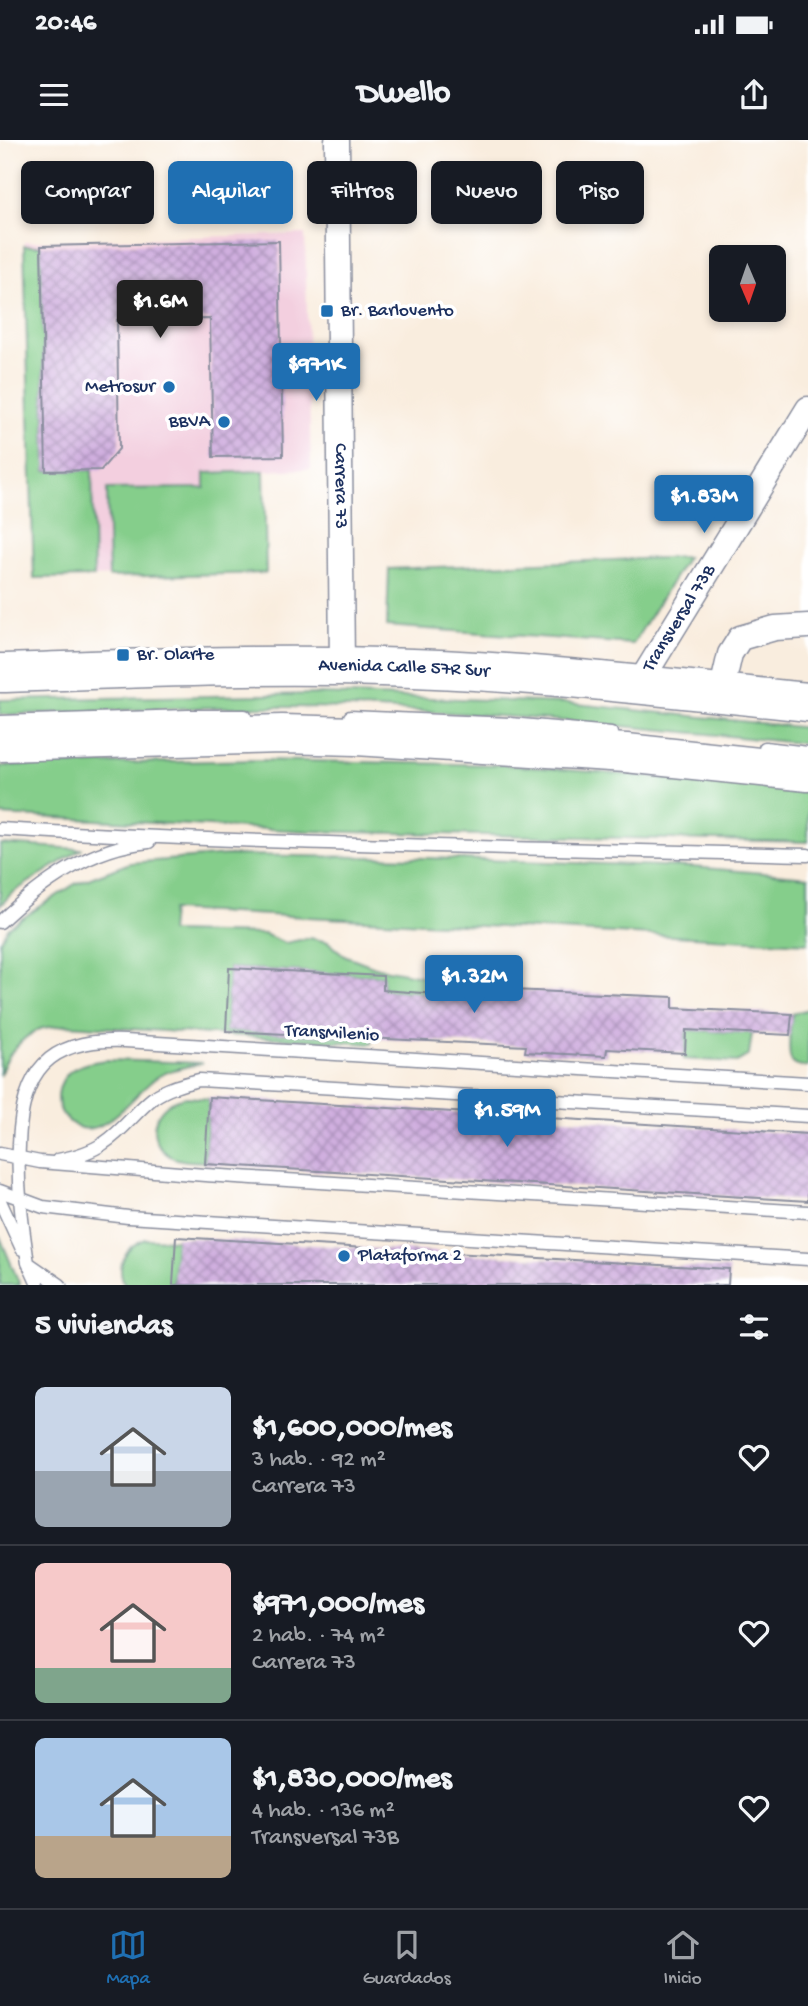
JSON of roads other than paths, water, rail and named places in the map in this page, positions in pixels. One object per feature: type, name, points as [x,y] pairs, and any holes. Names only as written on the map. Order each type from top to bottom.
[{"type":"highway","name":"Avenida Calle 57R Sur","points":[[0,673],[342,666],[540,674],[808,702]]},
{"type":"highway","points":[[0,742],[282,734],[356,736],[626,753],[808,772]]},
{"type":"street","name":"Carrera 73","points":[[337,140],[342,666]]},
{"type":"street","name":"Transversal 73B","points":[[639,684],[808,409]]},
{"type":"street","points":[[721,693],[730,654],[740,638],[775,628],[808,626]]},
{"type":"lane","points":[[0,722],[254,716]]},
{"type":"lane","points":[[332,717],[510,724],[619,734]]},
{"type":"lane","points":[[754,747],[808,752]]},
{"type":"lane","points":[[0,828],[413,845],[808,855]]},
{"type":"lane","points":[[0,922],[55,878],[104,852],[140,843],[212,838]]},
{"type":"lane","points":[[752,853],[808,861]]},
{"type":"lane","name":"TransMilenio","points":[[28,1263],[19,1199],[18,1159],[21,1112],[29,1086],[37,1071],[51,1058],[65,1050],[97,1041],[808,1083]]},
{"type":"lane","points":[[40,1162],[73,1157],[102,1145],[126,1126],[152,1099],[172,1088],[199,1080],[808,1116]]},
{"type":"lane","points":[[0,1154],[40,1162],[217,1176],[808,1212]]},
{"type":"lane","points":[[0,1191],[43,1207],[128,1217],[808,1259]]},
{"type":"lane","name":"TransMilenio","points":[[0,1201],[38,1285]]},
{"type":"lane","points":[[28,1263],[60,1285]]},
{"type":"place","name":"Br. Barlovento","points":[[327,311]]},
{"type":"place","name":"Metrosur","points":[[169,387]]},
{"type":"place","name":"BBVA","points":[[224,422]]},
{"type":"place","name":"Br. Olarte","points":[[123,655]]},
{"type":"place","name":"Plataforma 2","points":[[344,1256]]}]
